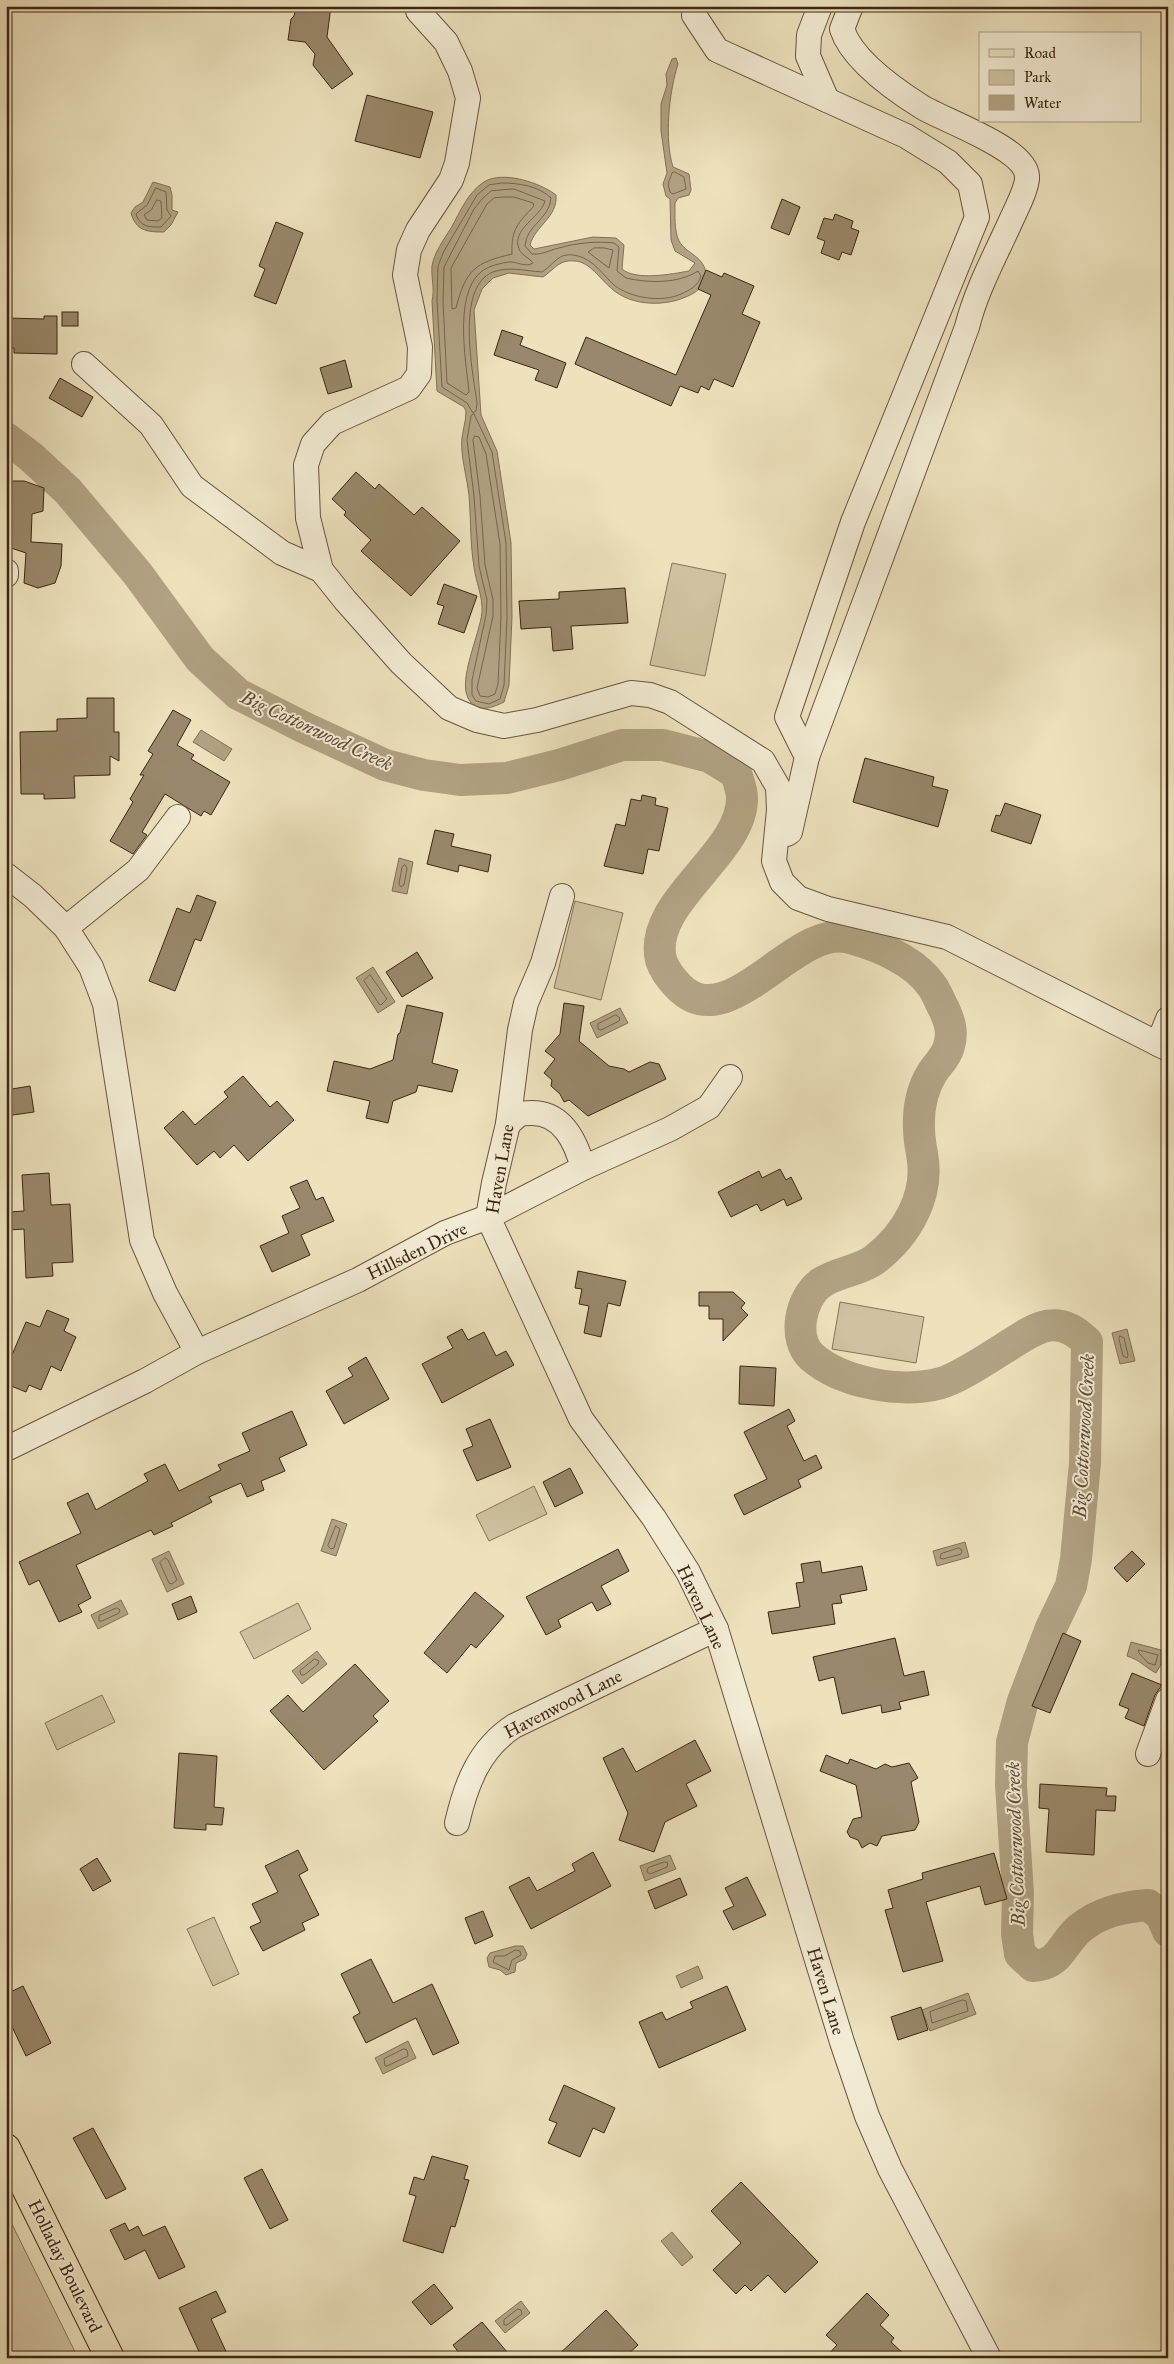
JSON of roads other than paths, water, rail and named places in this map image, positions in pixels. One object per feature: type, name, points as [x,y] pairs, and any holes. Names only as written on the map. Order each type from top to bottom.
[{"type":"main road","name":"Holladay Boulevard","points":[[6,2148],[110,2358]]},
{"type":"street","points":[[820,6],[809,35],[808,56],[827,100]]},
{"type":"street","points":[[777,841],[790,832],[808,756],[963,336],[972,305],[1019,202],[1027,177],[1024,163],[1013,155],[966,128],[923,108],[870,68],[846,40],[842,29],[851,6]]},
{"type":"street","points":[[418,11],[446,42],[460,71],[468,98],[457,163],[451,180],[418,230],[409,250],[405,275],[420,347],[419,374],[409,388],[332,423],[313,444],[306,465],[308,518],[321,570],[345,600],[408,669],[449,708],[477,720],[504,726],[537,720],[630,693],[650,695],[670,702],[763,761],[778,787],[777,841],[774,861],[782,882],[798,898],[828,909],[947,937],[1163,1047],[1168,1018]]},
{"type":"street","points":[[694,15],[717,50],[906,136],[948,162],[970,184],[978,217],[853,522],[787,717],[808,756]]},
{"type":"street","points":[[84,364],[151,425],[192,486],[282,553],[321,570]]},
{"type":"street","points":[[66,928],[138,870],[178,817]]},
{"type":"street","points":[[6,875],[33,896],[66,928],[91,967],[105,1004],[142,1240],[165,1293],[197,1352]]},
{"type":"street","name":"Haven Lane","points":[[562,896],[543,963],[526,1003],[508,1124],[488,1217],[581,1419],[654,1518],[688,1572],[716,1629],[842,2042],[867,2116],[890,2169],[989,2358]]},
{"type":"street","name":"Hillsden Drive","points":[[6,1449],[145,1381],[197,1352],[358,1280],[445,1233],[488,1217],[583,1168],[670,1129],[709,1107],[730,1077]]},
{"type":"street","points":[[508,1124],[521,1114],[539,1113],[554,1120],[569,1132],[578,1148],[583,1168]]},
{"type":"street","name":"Havenwood Lane","points":[[457,1823],[463,1796],[476,1766],[493,1742],[502,1734],[514,1726],[716,1629]]},
{"type":"street","points":[[1148,1754],[1168,1700]]},
{"type":"water","points":[[676,58],[678,64],[672,88],[668,129],[670,156],[673,167],[689,174],[691,190],[689,195],[678,198],[675,203],[677,237],[682,245],[699,259],[705,269],[706,278],[701,287],[690,295],[671,302],[639,302],[619,294],[585,264],[570,261],[561,263],[543,277],[509,273],[493,278],[482,289],[474,310],[481,415],[497,451],[511,543],[512,617],[509,685],[504,702],[489,708],[480,708],[471,703],[466,690],[468,668],[482,606],[473,558],[469,495],[462,451],[466,411],[464,407],[437,391],[432,301],[433,261],[473,191],[484,182],[501,177],[531,182],[556,195],[556,203],[550,215],[536,232],[530,245],[534,249],[593,237],[616,238],[624,245],[622,269],[628,273],[654,276],[689,271],[695,263],[675,251],[671,240],[670,199],[666,196],[663,184],[667,173],[661,131],[661,104],[667,85],[666,74],[672,59]]},
{"type":"water","points":[[153,182],[170,187],[172,210],[178,212],[171,225],[164,232],[147,231],[139,227],[131,213],[135,207],[143,202]]},
{"type":"water","points":[[201,730],[232,749],[224,761],[193,742]]},
{"type":"water","points":[[399,858],[413,862],[407,894],[392,891]]},
{"type":"water","points":[[373,967],[395,1002],[378,1013],[356,978]]},
{"type":"water","points":[[620,1008],[628,1023],[597,1038],[590,1023]]},
{"type":"water","points":[[1127,1329],[1135,1361],[1120,1364],[1112,1333]]},
{"type":"water","points":[[332,1519],[347,1524],[336,1556],[321,1551]]},
{"type":"water","points":[[965,1542],[969,1557],[937,1566],[933,1551]]},
{"type":"water","points":[[169,1551],[184,1584],[167,1592],[152,1559]]},
{"type":"water","points":[[121,1600],[128,1614],[98,1629],[91,1615]]},
{"type":"water","points":[[1131,1642],[1161,1650],[1165,1653],[1156,1673],[1127,1656]]},
{"type":"water","points":[[317,1651],[327,1664],[302,1684],[292,1671]]},
{"type":"water","points":[[670,1855],[676,1869],[645,1881],[640,1866]]},
{"type":"water","points":[[515,1946],[523,1946],[527,1954],[525,1959],[516,1963],[515,1972],[506,1975],[500,1970],[489,1967],[487,1958],[490,1953]]},
{"type":"water","points":[[698,1966],[703,1978],[681,1988],[676,1976]]},
{"type":"water","points":[[968,1993],[976,2014],[930,2031],[922,2010]]},
{"type":"water","points":[[408,2041],[416,2058],[383,2074],[375,2058]]},
{"type":"water","points":[[672,2232],[693,2257],[682,2266],[661,2241]]},
{"type":"water","points":[[521,2301],[530,2313],[505,2333],[495,2321]]},
{"type":"waterway","name":"Big Cottonwood Creek","points":[[6,438],[30,456],[68,491],[137,573],[200,659],[238,694],[385,765],[424,775],[460,780],[507,778],[559,765],[622,745],[663,745],[710,757],[736,773],[742,798],[738,819],[728,839],[681,898],[668,918],[661,939],[661,960],[666,971],[679,987],[699,999],[720,999],[741,990],[807,946],[829,938],[850,938],[873,945],[906,962],[925,977],[932,986],[948,1018],[951,1036],[948,1050],[927,1082],[921,1102],[919,1134],[924,1169],[919,1199],[906,1226],[886,1250],[868,1264],[827,1279],[814,1290],[808,1298],[801,1319],[802,1340],[812,1357],[839,1374],[873,1384],[909,1387],[948,1381],[1024,1335],[1045,1326],[1065,1327],[1076,1332],[1087,1342],[1085,1463],[1076,1559],[1071,1586],[1051,1628],[1023,1701],[1012,1742],[1011,1785],[1018,1893],[1017,1934],[1020,1954],[1033,1966],[1049,1962],[1055,1958],[1073,1935],[1087,1923],[1103,1914],[1120,1909],[1148,1905],[1161,1915],[1168,1931]]}]
